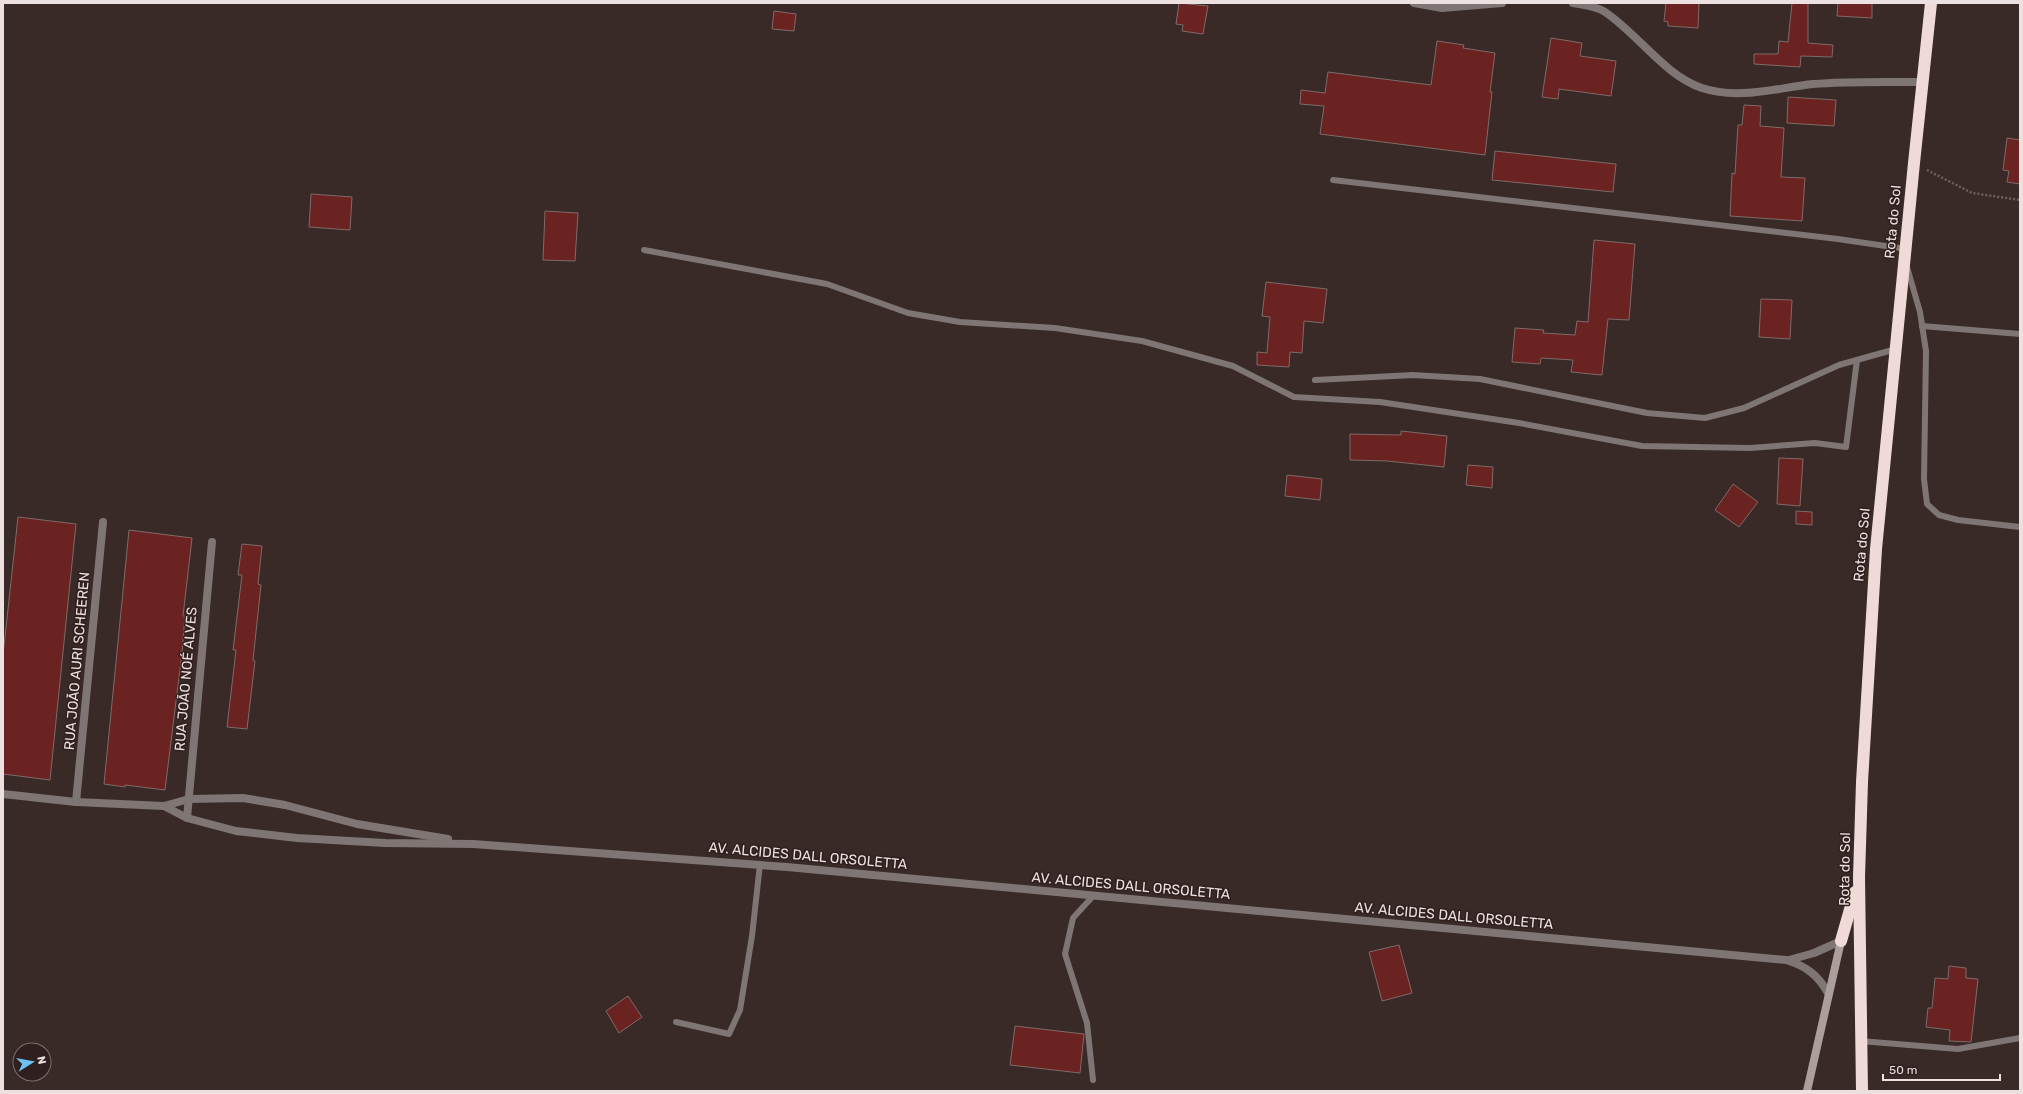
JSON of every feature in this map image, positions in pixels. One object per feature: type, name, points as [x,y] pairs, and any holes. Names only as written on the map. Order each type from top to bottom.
[{"type":"highway","name":"Rota do Sol","points":[[1862,1091],[1860,1041],[1859,877],[1862,782],[1876,549],[1931,3]]},
{"type":"highway","points":[[1841,941],[1859,877]]},
{"type":"street","points":[[1414,3],[1442,8],[1502,3]]},
{"type":"street","points":[[1573,3],[1604,11],[1637,38],[1677,76],[1702,88],[1732,94],[1814,84],[1922,82]]},
{"type":"street","name":"RUA JOÃO AURI SCHEEREN","points":[[76,802],[103,522]]},
{"type":"street","name":"RUA JOÃO NOÉ ALVES","points":[[187,818],[212,542]]},
{"type":"street","points":[[3,794],[76,802],[164,806],[188,799],[243,798],[285,805],[357,824],[473,844]]},
{"type":"street","points":[[164,806],[187,818],[236,830],[297,838],[385,843],[473,844]]},
{"type":"street","name":"AV. ALCIDES DALL ORSOLETTA","points":[[473,844],[760,864],[1786,960]]},
{"type":"street","points":[[1786,960],[1814,953],[1841,941]]},
{"type":"street","points":[[1807,1091],[1841,941]]},
{"type":"street","points":[[1786,960],[1800,964],[1812,971],[1822,981],[1828,993]]},
{"type":"lane","points":[[1333,180],[1838,239],[1906,254],[1926,351],[1924,479],[1927,504],[1939,515],[1958,520],[2020,527]]},
{"type":"lane","points":[[644,250],[828,284],[908,313],[960,322],[1055,328],[1142,341],[1233,366],[1294,397],[1380,402],[1519,423],[1642,446],[1750,448],[1815,443],[1846,447],[1857,360]]},
{"type":"lane","points":[[1922,326],[2020,334]]},
{"type":"lane","points":[[1315,380],[1412,375],[1480,379],[1646,413],[1705,418],[1744,408],[1839,365],[1897,348]]},
{"type":"lane","points":[[676,1022],[729,1034],[740,1010],[752,936],[760,864]]},
{"type":"lane","points":[[1093,1080],[1087,1023],[1065,954],[1074,918],[1094,895]]},
{"type":"lane","points":[[1860,1041],[1958,1049],[2020,1038]]},
{"type":"path","points":[[1914,163],[1972,194],[2020,200]]},
{"type":"building","points":[[1179,3],[1208,6],[1203,34],[1182,31],[1183,25],[1176,24]]},
{"type":"building","points":[[1666,3],[1699,3],[1698,28],[1668,26],[1668,22],[1664,21]]},
{"type":"building","points":[[1792,3],[1808,3],[1808,43],[1833,45],[1832,57],[1801,56],[1800,67],[1754,64],[1754,54],[1778,54],[1779,41],[1788,42]]},
{"type":"building","points":[[1838,3],[1872,3],[1872,18],[1837,16]]},
{"type":"building","points":[[774,11],[796,14],[794,31],[772,29]]},
{"type":"building","points":[[1551,38],[1582,43],[1580,56],[1616,61],[1611,96],[1559,89],[1558,99],[1542,97]]},
{"type":"building","points":[[1437,41],[1464,45],[1463,48],[1495,53],[1485,155],[1320,134],[1324,106],[1300,104],[1301,90],[1325,93],[1328,72],[1431,85]]},
{"type":"building","points":[[1788,97],[1836,100],[1834,126],[1787,123]]},
{"type":"building","points":[[1744,105],[1761,106],[1760,126],[1784,128],[1781,177],[1805,178],[1802,221],[1730,216],[1732,173],[1735,174],[1738,125],[1742,125]]},
{"type":"building","points":[[2007,138],[2020,140],[2020,184],[2007,182],[2009,171],[2003,170]]},
{"type":"building","points":[[1495,151],[1616,164],[1613,192],[1492,180]]},
{"type":"building","points":[[311,194],[352,197],[350,230],[309,227]]},
{"type":"building","points":[[545,211],[578,213],[575,261],[543,260]]},
{"type":"building","points":[[1594,240],[1635,244],[1629,320],[1608,319],[1602,375],[1571,372],[1573,360],[1541,358],[1540,364],[1512,362],[1515,328],[1544,330],[1543,333],[1575,335],[1577,321],[1588,322]]},
{"type":"building","points":[[1266,282],[1327,289],[1323,323],[1304,321],[1302,353],[1290,352],[1289,367],[1257,365],[1257,352],[1267,353],[1270,317],[1262,316]]},
{"type":"building","points":[[1761,299],[1792,300],[1790,339],[1759,337]]},
{"type":"building","points":[[1401,431],[1447,436],[1444,467],[1387,461],[1350,460],[1350,434],[1401,435]]},
{"type":"building","points":[[1779,458],[1803,459],[1800,506],[1777,504]]},
{"type":"building","points":[[1468,465],[1493,467],[1492,488],[1466,485]]},
{"type":"building","points":[[1287,475],[1322,479],[1320,500],[1285,496]]},
{"type":"building","points":[[1733,484],[1758,502],[1739,527],[1715,510]]},
{"type":"building","points":[[1796,511],[1812,512],[1812,525],[1796,524]]},
{"type":"building","points":[[18,517],[76,524],[50,780],[3,774],[3,655]]},
{"type":"building","points":[[129,530],[192,538],[183,616],[185,616],[182,653],[165,790],[104,784]]},
{"type":"building","points":[[242,544],[262,546],[258,584],[261,585],[253,660],[255,661],[247,729],[227,727],[236,650],[233,650],[242,575],[238,575]]},
{"type":"building","points":[[1399,945],[1412,993],[1382,1001],[1369,952]]},
{"type":"building","points":[[1949,966],[1966,968],[1966,978],[1978,979],[1971,1042],[1949,1041],[1950,1030],[1926,1027],[1928,1008],[1932,1008],[1935,978],[1948,979]]},
{"type":"building","points":[[628,996],[642,1017],[619,1033],[606,1011]]},
{"type":"building","points":[[1015,1026],[1084,1034],[1080,1073],[1010,1065]]}]
